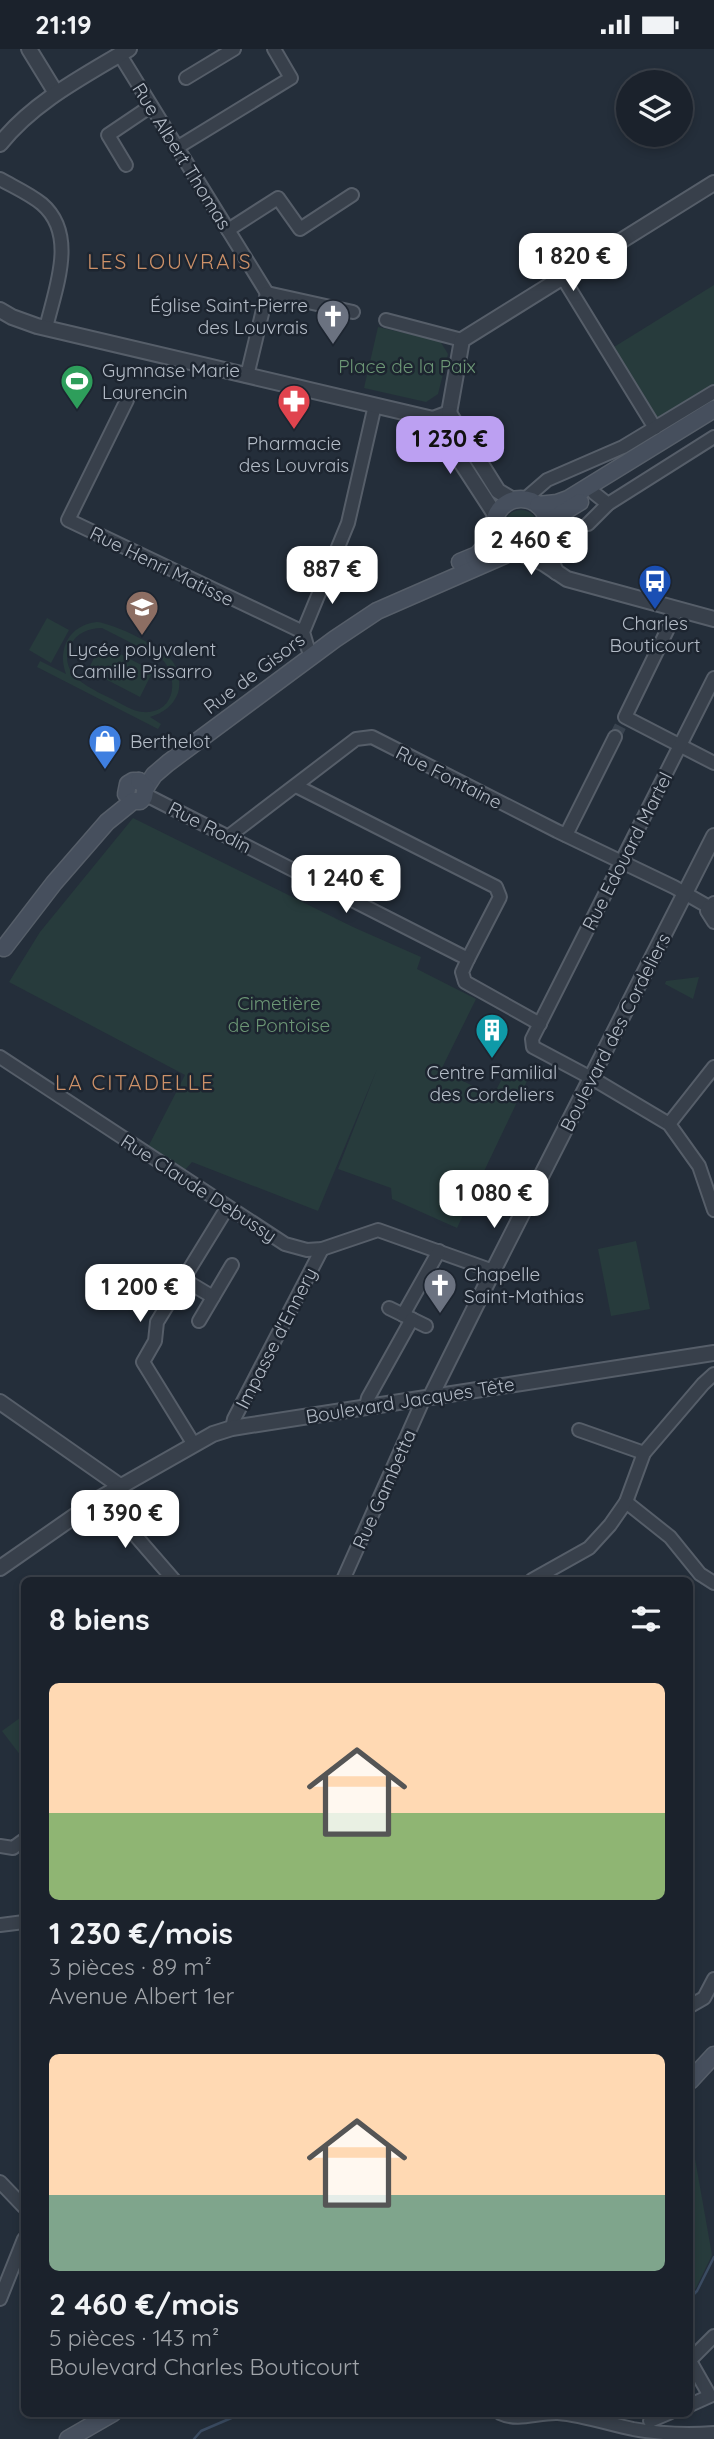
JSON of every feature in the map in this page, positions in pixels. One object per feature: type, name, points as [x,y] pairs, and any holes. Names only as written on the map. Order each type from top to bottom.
[{"type":"main road","points":[[714,409],[568,499],[557,503],[506,503],[496,516],[495,535],[504,548],[517,553],[530,552],[544,542],[549,526],[562,513],[714,419]]},
{"type":"main road","points":[[525,501],[546,514],[549,526]]},
{"type":"main road","name":"Rue de Gisors","points":[[139,789],[159,760],[308,649],[372,604],[477,555],[495,535]]},
{"type":"main road","name":"Rue de Gisors","points":[[1,950],[80,852],[167,763],[357,624],[394,602],[517,553]]},
{"type":"main road","points":[[693,2078],[712,2057]]},
{"type":"main road","points":[[693,2084],[712,2057]]},
{"type":"main road","points":[[68,2439],[106,2417]]},
{"type":"street","points":[[29,49],[56,93]]},
{"type":"street","points":[[186,78],[234,49]]},
{"type":"street","points":[[178,147],[291,78],[274,49]]},
{"type":"street","points":[[0,144],[56,93],[125,52]]},
{"type":"street","name":"Rue Albert Thomas","points":[[125,52],[151,106],[267,293]]},
{"type":"street","points":[[126,165],[108,135],[151,106]]},
{"type":"street","points":[[0,179],[44,206],[54,217],[60,231],[62,252],[46,328]]},
{"type":"street","points":[[386,320],[462,340],[714,183]]},
{"type":"street","points":[[228,230],[278,198],[300,229],[352,195]]},
{"type":"street","points":[[563,278],[655,428]]},
{"type":"street","points":[[247,376],[267,293],[353,311]]},
{"type":"street","points":[[1,313],[46,328],[433,419],[449,413]]},
{"type":"street","points":[[462,340],[449,413],[498,491],[525,501],[547,480],[623,447],[714,392]]},
{"type":"street","name":"Rue Henri Matisse","points":[[127,400],[68,520],[303,632]]},
{"type":"street","points":[[308,649],[303,632],[348,523],[375,405]]},
{"type":"street","points":[[433,419],[496,516]]},
{"type":"street","points":[[588,524],[608,504],[714,437]]},
{"type":"street","points":[[594,493],[608,504]]},
{"type":"street","points":[[544,542],[556,572]]},
{"type":"street","points":[[517,553],[567,579],[714,619]]},
{"type":"street","points":[[677,610],[625,717],[714,763]]},
{"type":"street","name":"Rue Edouard Martel","points":[[540,1024],[714,678]]},
{"type":"street","name":"Rue Fontaine","points":[[229,837],[356,739],[372,737],[711,905]]},
{"type":"street","points":[[566,835],[615,737]]},
{"type":"street","points":[[296,786],[496,887],[500,897],[462,972],[465,982],[540,1024],[532,1039],[533,1047],[669,1125],[699,1166],[714,1210]]},
{"type":"street","name":"Rue Rodin","points":[[139,789],[468,959]]},
{"type":"street","name":"Boulevard des Cordeliers","points":[[428,1397],[714,836]]},
{"type":"street","points":[[711,905],[707,911],[714,922]]},
{"type":"street","name":"Rue Claude Debussy","points":[[0,1057],[285,1244],[307,1250],[322,1249],[378,1230],[493,1271]]},
{"type":"street","points":[[669,1125],[714,1067]]},
{"type":"street","points":[[193,1443],[143,1362],[155,1341],[158,1322],[227,1208]]},
{"type":"street","name":"Impasse d'Ennery","points":[[232,1428],[234,1419],[265,1363],[275,1336],[322,1249]]},
{"type":"street","points":[[366,1406],[439,1251]]},
{"type":"street","points":[[199,1321],[232,1265]]},
{"type":"street","points":[[183,1279],[213,1297]]},
{"type":"street","points":[[389,1308],[426,1326]]},
{"type":"street","name":"Boulevard Jacques Tête","points":[[0,1568],[102,1497],[213,1433],[366,1406],[714,1353]]},
{"type":"street","points":[[537,1577],[589,1548],[610,1525],[626,1502],[644,1453],[714,1374]]},
{"type":"street","name":"Rue Gambetta","points":[[344,1577],[428,1397]]},
{"type":"street","points":[[0,1402],[120,1486]]},
{"type":"street","points":[[579,1430],[644,1453]]},
{"type":"street","points":[[102,1497],[171,1577]]},
{"type":"street","points":[[626,1502],[670,1537],[701,1574],[714,1583]]},
{"type":"street","points":[[693,1581],[701,1574]]},
{"type":"street","points":[[0,1925],[21,1922]]},
{"type":"street","points":[[693,2004],[704,1998],[714,1979]]},
{"type":"street","points":[[0,2182],[21,2204]]},
{"type":"street","points":[[0,2299],[21,2246]]},
{"type":"street","points":[[693,2357],[714,2336]]},
{"type":"street","points":[[693,2365],[710,2396],[693,2404]]},
{"type":"street","points":[[580,2417],[636,2429],[688,2435],[714,2433]]},
{"type":"street","points":[[650,2421],[660,2417]]},
{"type":"green space","points":[[714,285],[714,384],[658,418],[614,347]]},
{"type":"green space","name":"Place de la Paix","points":[[378,327],[440,341],[448,354],[438,394],[426,402],[364,388]]},
{"type":"green space","points":[[521,510],[533,515],[538,527],[533,539],[521,544],[509,539],[504,527],[509,515]]},
{"type":"green space","points":[[47,618],[69,630],[51,663],[29,650]]},
{"type":"green space","points":[[97,622],[126,632],[149,643],[173,662],[178,673],[179,689],[170,705],[150,717],[161,724],[158,729],[37,667],[40,661],[66,674],[64,647],[73,633],[87,624]],"holes":[[[102,628],[161,658],[171,675],[171,693],[162,707],[142,712],[95,691],[79,680],[72,673],[67,656],[70,646],[79,635],[88,630]]]},
{"type":"green space","points":[[101,644],[153,671],[140,697],[88,670]]},
{"type":"green space","name":"Cimetière de Pontoise","points":[[133,818],[353,927],[421,957],[417,969],[476,999],[441,1070],[493,1096],[507,1069],[528,1079],[457,1228],[392,1199],[391,1188],[338,1169],[377,1069],[318,1211],[192,1162],[185,1170],[148,1147],[185,1075],[9,982],[40,932]]},
{"type":"green space","points":[[699,977],[693,999],[665,984],[666,981]]},
{"type":"green space","points":[[636,1241],[650,1309],[611,1316],[598,1249]]},
{"type":"green space","points":[[21,1717],[21,1756],[2,1731]]},
{"type":"green space","points":[[693,2153],[712,2255],[693,2292]]},
{"type":"waterway","points":[[693,2295],[714,2257]]},
{"type":"waterway","points":[[194,2439],[201,2431],[234,2417]]},
{"type":"tunnel","points":[[615,737],[625,717]]},
{"type":"place","name":"Église Saint-Pierre des Louvrais","points":[[333,346]]},
{"type":"place","name":"Gymnase Marie Laurencin","points":[[77,411]]},
{"type":"place","name":"Pharmacie des Louvrais","points":[[294,431]]},
{"type":"place","name":"Charles Bouticourt","points":[[655,611]]},
{"type":"place","name":"Lycée polyvalent Camille Pissarro","points":[[142,637]]},
{"type":"place","name":"Berthelot","points":[[105,771]]},
{"type":"place","name":"Centre Familial des Cordeliers","points":[[492,1060]]},
{"type":"place","name":"Chapelle Saint-Mathias","points":[[440,1315]]},
{"type":"district","name":"LES LOUVRAIS","points":[[170,262]]},
{"type":"district","name":"LA CITADELLE","points":[[135,1083]]}]
